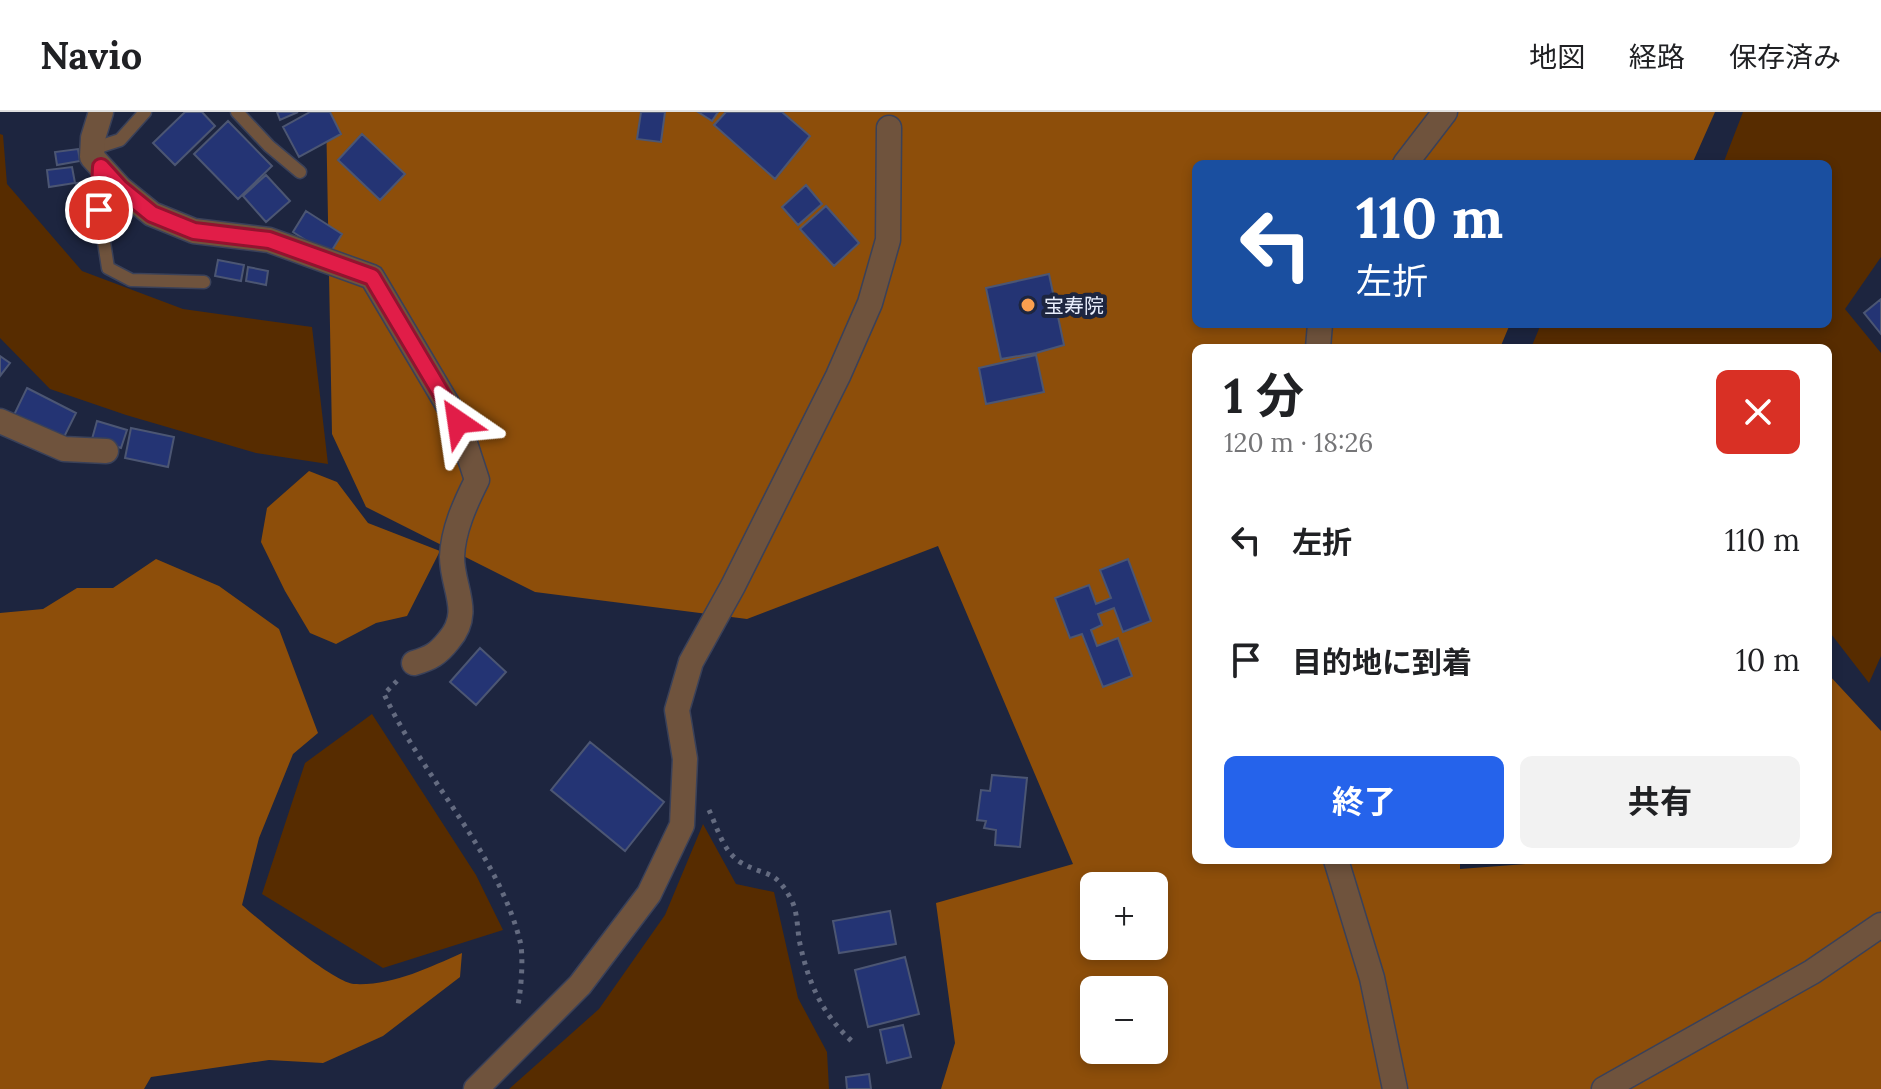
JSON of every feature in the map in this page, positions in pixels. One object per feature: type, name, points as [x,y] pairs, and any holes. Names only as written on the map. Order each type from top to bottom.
[{"type":"street","points":[[101,112],[93,138],[97,158],[120,188],[152,214],[194,231],[269,240],[372,277],[458,422],[477,480],[461,514],[452,557],[461,612],[457,630],[435,657],[414,663]]},
{"type":"street","points":[[1408,160],[1445,112]]},
{"type":"street","points":[[476,1089],[580,985],[649,894],[682,825],[685,759],[677,710],[691,662],[838,376],[870,303],[888,240],[889,128]]},
{"type":"street","points":[[0,421],[64,449],[106,451]]},
{"type":"street","points":[[1337,864],[1372,978],[1395,1089]]},
{"type":"street","points":[[1604,1089],[1812,972],[1881,925]]},
{"type":"lane","points":[[145,112],[120,140],[97,158],[99,210],[108,268],[131,280],[204,282]]},
{"type":"lane","points":[[237,112],[269,146],[300,172]]},
{"type":"path","points":[[414,663],[384,694],[400,728],[475,845],[503,896],[521,944],[518,1006],[512,1020]]},
{"type":"path","points":[[684,788],[709,808],[723,842],[739,861],[776,876],[793,904],[800,945],[816,994],[833,1026],[855,1044]]},
{"type":"shaded area","points":[[326,112],[1715,112],[1694,160],[1192,160],[1192,328],[1508,328],[1502,344],[1192,344],[1192,864],[1460,864],[1460,869],[1525,864],[1832,864],[1832,678],[1881,731],[1881,1089],[941,1089],[955,1043],[936,903],[1073,864],[938,546],[747,619],[535,592],[366,507],[332,434]]},
{"type":"shaded area","points":[[1743,112],[1881,112],[1881,257],[1845,309],[1881,353],[1881,656],[1869,683],[1832,635],[1832,344],[1533,344],[1539,328],[1832,328],[1832,160],[1725,160]]},
{"type":"shaded area","points":[[0,134],[3,135],[7,184],[82,271],[183,309],[312,327],[328,464],[256,453],[50,389],[0,338]]},
{"type":"shaded area","points":[[309,471],[337,482],[368,523],[440,551],[407,616],[376,623],[336,644],[310,633],[261,542],[267,508]]},
{"type":"shaded area","points":[[156,559],[219,586],[279,629],[318,733],[293,754],[259,838],[242,905],[297,950],[344,981],[368,984],[396,979],[462,953],[460,977],[383,1036],[323,1063],[269,1060],[151,1077],[144,1089],[0,1089],[0,613],[43,609],[77,588],[113,588]]},
{"type":"shaded area","points":[[372,714],[476,875],[503,930],[383,968],[262,894],[305,763]]},
{"type":"shaded area","points":[[703,824],[736,884],[774,892],[798,998],[827,1052],[829,1089],[509,1089],[599,1009],[665,915]]},
{"type":"building","points":[[185,112],[202,112],[215,126],[175,165],[153,143]]},
{"type":"building","points":[[277,112],[298,112],[280,120]]},
{"type":"building","points":[[310,112],[330,112],[341,134],[299,157],[283,127]]},
{"type":"building","points":[[641,112],[665,112],[661,142],[637,139]]},
{"type":"building","points":[[698,112],[718,112],[712,121]]},
{"type":"building","points":[[726,112],[782,112],[810,136],[775,179],[714,125]]},
{"type":"building","points":[[228,121],[272,166],[238,199],[194,154]]},
{"type":"building","points":[[362,134],[405,174],[380,200],[338,160]]},
{"type":"building","points":[[78,149],[80,161],[57,165],[55,152]]},
{"type":"building","points":[[72,167],[75,183],[49,187],[47,170]]},
{"type":"building","points":[[266,175],[290,201],[266,222],[243,196]]},
{"type":"building","points":[[84,182],[86,196],[79,197],[76,183]]},
{"type":"building","points":[[806,185],[822,204],[798,225],[782,207]]},
{"type":"building","points":[[826,206],[859,243],[834,266],[800,229]]},
{"type":"building","points":[[306,211],[342,234],[329,255],[293,232]]},
{"type":"building","points":[[218,260],[244,265],[241,281],[215,276]]},
{"type":"building","points":[[248,267],[268,271],[266,285],[246,281]]},
{"type":"building","points":[[1049,274],[1064,345],[1001,359],[986,288]]},
{"type":"building","points":[[1881,299],[1881,334],[1864,313]]},
{"type":"building","points":[[1036,355],[1044,392],[986,404],[979,368]]},
{"type":"building","points":[[0,356],[10,363],[0,376]]},
{"type":"building","points":[[27,388],[76,413],[62,441],[13,417]]},
{"type":"building","points":[[97,421],[127,430],[121,448],[92,439]]},
{"type":"building","points":[[131,428],[174,437],[168,467],[125,458]]},
{"type":"building","points":[[1128,559],[1151,621],[1123,632],[1114,608],[1098,614],[1102,625],[1091,630],[1097,646],[1118,638],[1132,676],[1103,687],[1082,634],[1070,638],[1055,598],[1089,585],[1096,604],[1111,598],[1100,570]]},
{"type":"building","points":[[480,648],[506,672],[476,705],[450,682]]},
{"type":"building","points":[[590,742],[664,802],[625,851],[551,790]]},
{"type":"building","points":[[992,775],[1027,778],[1020,847],[995,845],[996,830],[984,828],[986,821],[977,820],[981,790],[990,791]]},
{"type":"building","points":[[890,911],[896,944],[839,953],[833,921]]},
{"type":"building","points":[[905,957],[919,1014],[868,1027],[855,970]]},
{"type":"building","points":[[903,1025],[911,1057],[887,1063],[880,1030]]},
{"type":"building","points":[[869,1074],[871,1089],[847,1089],[846,1077]]},
{"type":"place","name":"宝寿院","points":[[1028,305]]},
{"type":"route","points":[[99,210],[101,167],[120,188],[152,214],[194,231],[269,240],[372,277],[458,422]]}]
